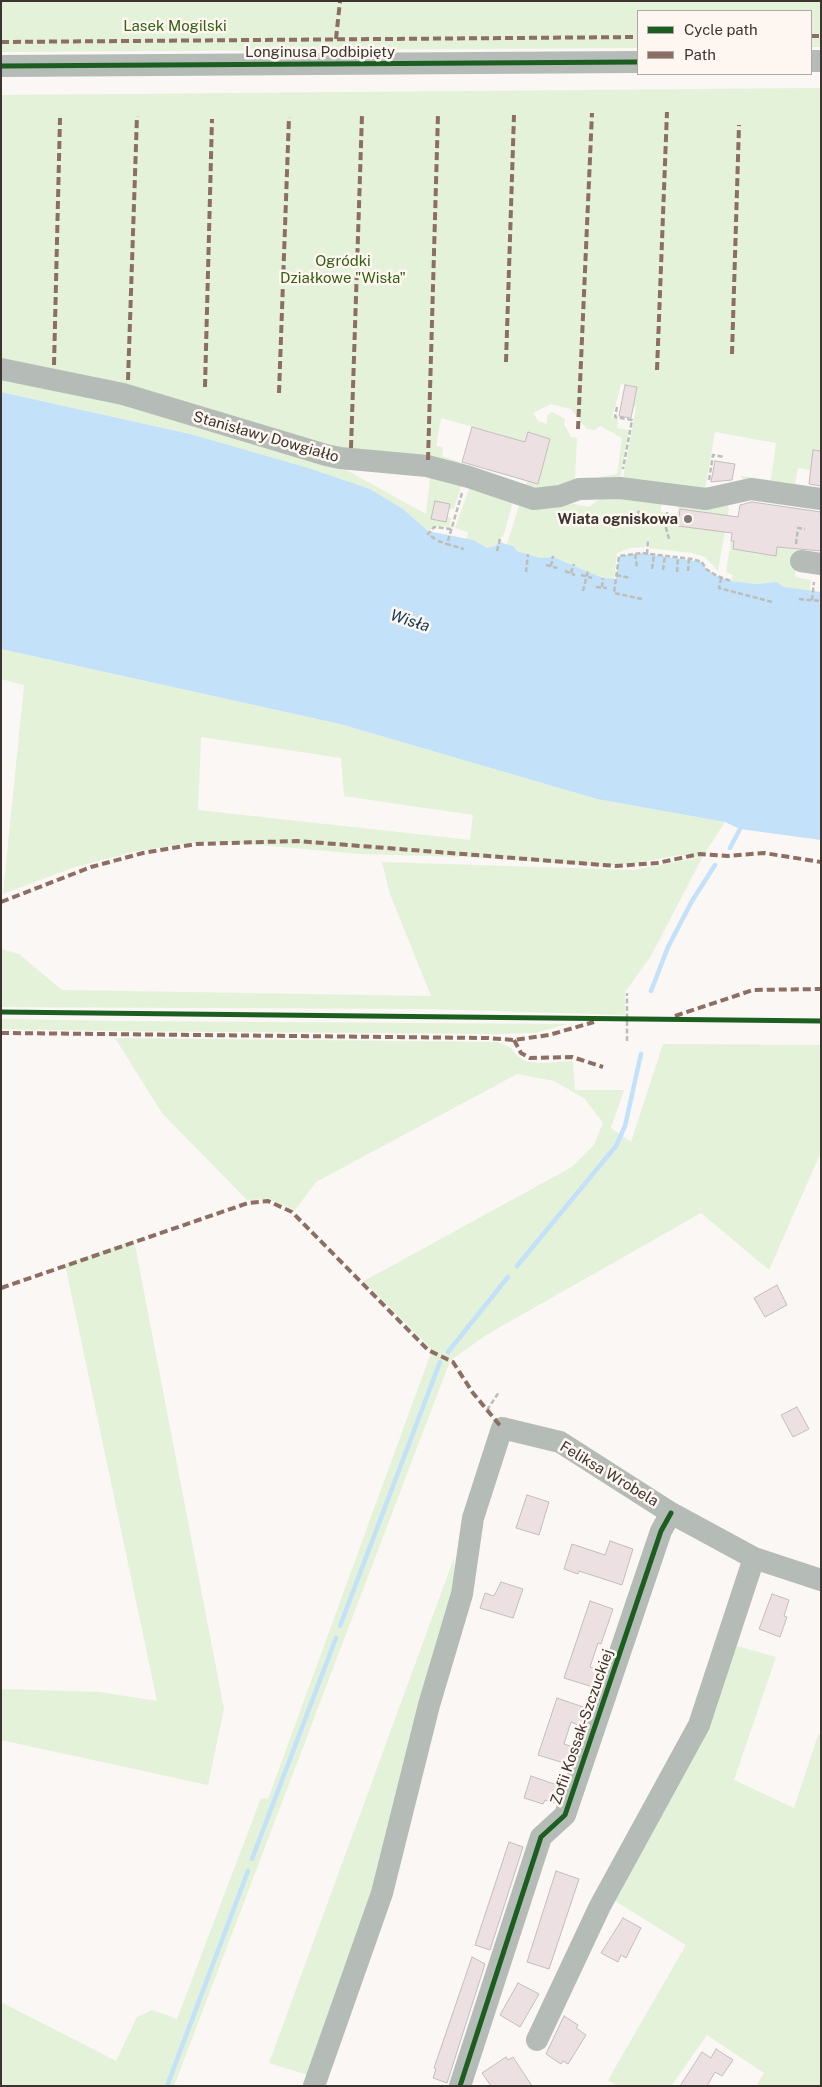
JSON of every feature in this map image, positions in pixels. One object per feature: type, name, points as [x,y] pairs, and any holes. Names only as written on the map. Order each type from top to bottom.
[{"type":"street","name":"Longinusa Podbipięty","points":[[1,66],[637,62]]},
{"type":"street","name":"Stanisławy Dowgiałło","points":[[1,369],[124,394],[198,418],[340,458],[427,466],[469,477],[534,499],[560,496],[578,489],[620,488],[706,499],[751,489],[821,499]]},
{"type":"street","name":"Feliksa Wrobela","points":[[314,2086],[382,1893],[428,1705],[462,1594],[472,1518],[502,1428],[560,1442],[672,1512],[754,1558],[821,1580]]},
{"type":"street","name":"Zofii Kossak-Szczuckiej","points":[[460,2086],[541,1837],[565,1815],[661,1531],[672,1512]]},
{"type":"street","points":[[538,2040],[600,1906],[699,1726],[754,1558]]},
{"type":"path","points":[[617,408],[615,417],[632,420],[620,488]]},
{"type":"path","points":[[710,470],[713,455],[724,457]]},
{"type":"path","points":[[447,544],[469,477]]},
{"type":"path","points":[[667,510],[666,528],[669,539]]},
{"type":"path","points":[[451,529],[434,527],[428,534],[437,540],[464,549]]},
{"type":"path","points":[[805,529],[798,528],[806,558]]},
{"type":"path","points":[[497,551],[500,539]]},
{"type":"path","points":[[647,554],[648,541]]},
{"type":"path","points":[[526,572],[528,554]]},
{"type":"path","points":[[635,554],[637,567]]},
{"type":"path","points":[[642,599],[614,593],[619,556],[647,554],[689,559],[702,562],[706,569],[721,578],[731,581]]},
{"type":"path","points":[[652,569],[654,555]]},
{"type":"path","points":[[551,566],[553,556]]},
{"type":"path","points":[[663,570],[665,556]]},
{"type":"path","points":[[677,572],[678,558]]},
{"type":"path","points":[[688,571],[689,559]]},
{"type":"path","points":[[571,573],[574,564]]},
{"type":"path","points":[[546,565],[557,568]]},
{"type":"path","points":[[565,571],[575,575]]},
{"type":"path","points":[[583,591],[588,571]]},
{"type":"path","points":[[581,575],[592,578]]},
{"type":"path","points":[[616,575],[631,578]]},
{"type":"path","points":[[602,587],[603,578]]},
{"type":"path","points":[[721,578],[719,588],[772,602]]},
{"type":"path","points":[[596,586],[607,588]]},
{"type":"path","points":[[812,600],[813,591]]},
{"type":"path","points":[[799,599],[821,601]]},
{"type":"path","points":[[627,993],[627,1041]]},
{"type":"path","points":[[618,1019],[635,1019]]},
{"type":"path","points":[[487,1410],[499,1392]]},
{"type":"green space","name":"Lasek Mogilski","points":[[1,1],[821,1],[821,47],[812,47],[812,10],[637,10],[637,48],[1,52]]},
{"type":"green space","name":"Ogródki Działkowe \"Wisła\"","points":[[821,88],[821,472],[798,468],[795,484],[744,480],[740,476],[771,480],[776,443],[715,432],[704,495],[622,484],[636,407],[633,406],[637,387],[621,384],[612,418],[618,419],[617,428],[629,430],[619,484],[602,482],[600,477],[617,474],[622,438],[600,426],[595,430],[587,429],[571,409],[551,404],[533,413],[538,421],[547,424],[547,416],[552,412],[565,419],[564,424],[571,437],[577,438],[575,477],[572,485],[524,492],[527,481],[538,484],[550,439],[529,432],[522,450],[506,436],[441,418],[436,446],[443,447],[442,456],[468,465],[356,455],[1,365],[1,95]]},
{"type":"green space","points":[[1,374],[50,382],[330,461],[426,514],[431,471],[462,484],[454,509],[449,509],[447,516],[451,519],[449,527],[435,526],[428,531],[403,509],[370,489],[190,434],[1,392]]},
{"type":"green space","points":[[471,483],[514,497],[504,534],[495,546],[487,548],[467,539],[468,532],[455,528]]},
{"type":"green space","points":[[602,497],[661,501],[661,512],[677,514],[679,504],[727,505],[729,508],[718,571],[705,557],[692,553],[649,548],[650,543],[648,541],[645,547],[630,548],[617,553],[614,580],[603,578],[553,557],[540,558],[517,551],[513,546],[507,544],[519,506],[574,504],[589,507]]},
{"type":"green space","points":[[731,541],[734,541],[733,549],[775,556],[777,547],[798,550],[795,577],[811,580],[810,591],[784,587],[777,582],[756,584],[731,581],[733,575],[726,572]]},
{"type":"green space","points":[[1,649],[340,724],[597,799],[725,822],[703,856],[651,956],[625,992],[625,1015],[428,1009],[1,1007],[1,949],[19,954],[62,990],[431,996],[390,894],[382,862],[634,870],[701,857],[679,855],[638,863],[601,866],[467,857],[360,854],[226,842],[195,842],[133,852],[72,868],[3,894],[24,685],[1,679]],"holes":[[[201,737],[341,758],[344,796],[473,815],[470,840],[198,810]]]},
{"type":"green space","points":[[1,1019],[567,1024],[535,1033],[497,1034],[112,1031],[1,1029]]},
{"type":"green space","points":[[115,1038],[497,1042],[511,1048],[517,1056],[527,1062],[573,1061],[575,1090],[624,1090],[611,1128],[631,1142],[663,1044],[821,1045],[821,1152],[769,1270],[701,1213],[486,1335],[450,1361],[174,2086],[1,2086],[1,2002],[116,2061],[137,2017],[152,2010],[177,2019],[261,1798],[268,1799],[432,1350],[364,1281],[572,1167],[594,1145],[603,1123],[585,1099],[554,1081],[517,1074],[316,1182],[295,1210],[269,1199],[247,1200],[162,1113]]},
{"type":"green space","points":[[134,1240],[224,1709],[208,1785],[1,1740],[1,1689],[100,1692],[157,1701],[65,1264]]},
{"type":"green space","points":[[454,1558],[455,1586],[375,1893],[311,2076],[269,2063]]},
{"type":"green space","points":[[730,1644],[776,1657],[734,1780],[794,1808],[818,1735],[821,1735],[821,2086],[756,2086],[764,2073],[707,2035],[671,2086],[618,2086],[608,2080],[686,1945],[615,1901]]},
{"type":"water","name":"Wisła","points":[[1,392],[190,434],[308,468],[370,489],[403,509],[428,531],[473,540],[487,548],[495,546],[499,542],[513,546],[517,551],[540,558],[553,557],[603,578],[616,579],[619,556],[642,553],[702,562],[706,569],[717,576],[731,581],[756,584],[777,582],[784,587],[821,592],[821,840],[740,829],[725,822],[597,799],[340,724],[1,649]]},
{"type":"building","points":[[625,385],[637,387],[631,418],[619,416]]},
{"type":"building","points":[[472,427],[525,442],[528,432],[550,439],[538,484],[462,462]]},
{"type":"building","points":[[813,450],[821,451],[821,486],[809,484]]},
{"type":"building","points":[[715,461],[735,464],[732,480],[711,482]]},
{"type":"building","points":[[435,501],[450,504],[446,522],[431,519]]},
{"type":"building","points":[[752,502],[821,512],[821,551],[777,547],[776,556],[733,549],[732,533],[678,526],[680,509],[738,517],[740,505]]},
{"type":"building","points":[[777,1285],[787,1305],[765,1317],[754,1298]]},
{"type":"building","points":[[797,1407],[809,1429],[793,1437],[781,1415]]},
{"type":"building","points":[[527,1495],[549,1502],[539,1535],[516,1528]]},
{"type":"building","points":[[610,1541],[633,1549],[622,1585],[579,1571],[578,1574],[564,1569],[572,1544],[605,1555]]},
{"type":"building","points":[[501,1582],[523,1589],[513,1618],[480,1608],[485,1593],[494,1596]]},
{"type":"building","points":[[772,1594],[789,1600],[784,1616],[787,1617],[780,1637],[759,1629]]},
{"type":"building","points":[[590,1601],[613,1609],[601,1644],[598,1643],[590,1667],[599,1670],[593,1687],[564,1678]]},
{"type":"building","points":[[557,1698],[586,1708],[580,1726],[571,1722],[564,1744],[573,1747],[567,1764],[538,1755]]},
{"type":"building","points":[[531,1776],[560,1786],[554,1803],[545,1800],[543,1804],[524,1798]]},
{"type":"building","points":[[509,1842],[523,1847],[490,1950],[475,1945]]},
{"type":"building","points":[[556,1871],[579,1879],[549,1969],[527,1962]]},
{"type":"building","points":[[623,1918],[641,1928],[626,1958],[621,1955],[618,1962],[601,1953]]},
{"type":"building","points":[[472,1957],[485,1964],[447,2083],[433,2078],[436,2069],[434,2068]]},
{"type":"building","points":[[518,1983],[539,1994],[520,2027],[500,2015]]},
{"type":"building","points":[[564,2016],[578,2025],[576,2028],[586,2035],[568,2064],[563,2061],[561,2064],[546,2054]]},
{"type":"building","points":[[716,2049],[733,2060],[722,2076],[715,2072],[707,2086],[680,2086],[702,2052],[711,2058]]},
{"type":"building","points":[[506,2057],[508,2060],[513,2057],[532,2086],[491,2086],[482,2073]]},
{"type":"waterway","points":[[730,848],[742,825]]},
{"type":"waterway","points":[[651,991],[668,947],[692,901],[715,865]]},
{"type":"waterway","points":[[517,1266],[616,1146],[625,1126],[641,1054]]},
{"type":"waterway","points":[[448,1352],[508,1277]]},
{"type":"waterway","points":[[340,1626],[440,1362]]},
{"type":"waterway","points":[[252,1859],[336,1638]]},
{"type":"waterway","points":[[167,2086],[248,1871]]},
{"type":"marked path","points":[[336,39],[340,1]]},
{"type":"marked path","points":[[812,36],[821,36]]},
{"type":"marked path","points":[[1,42],[637,37]]},
{"type":"marked path","points":[[657,370],[667,112]]},
{"type":"marked path","points":[[578,429],[592,113]]},
{"type":"marked path","points":[[428,460],[438,114]]},
{"type":"marked path","points":[[351,448],[362,115]]},
{"type":"marked path","points":[[506,362],[514,115]]},
{"type":"marked path","points":[[128,380],[137,116]]},
{"type":"marked path","points":[[279,393],[289,117]]},
{"type":"marked path","points":[[54,365],[60,118]]},
{"type":"marked path","points":[[205,387],[212,119]]},
{"type":"marked path","points":[[732,354],[739,125]]},
{"type":"marked path","points":[[1,902],[91,867],[143,853],[196,844],[297,841],[616,866],[657,863],[700,854],[728,856],[764,853],[821,862]]},
{"type":"marked path","points":[[675,1016],[753,990],[821,989]]},
{"type":"marked path","points":[[1,1033],[488,1038],[514,1040],[549,1035],[594,1022]]},
{"type":"marked path","points":[[514,1040],[521,1053],[530,1058],[572,1057],[603,1067]]},
{"type":"marked path","points":[[1,1288],[248,1203],[268,1201],[292,1212],[428,1350],[453,1362],[473,1393],[502,1428]]},
{"type":"cycle path","points":[[1,66],[637,62]]},
{"type":"cycle path","points":[[1,1012],[821,1021]]},
{"type":"cycle path","points":[[460,2086],[541,1837],[565,1815],[661,1531],[671,1513]]},
{"type":"place","name":"Wiata ogniskowa","points":[[688,519]]}]
